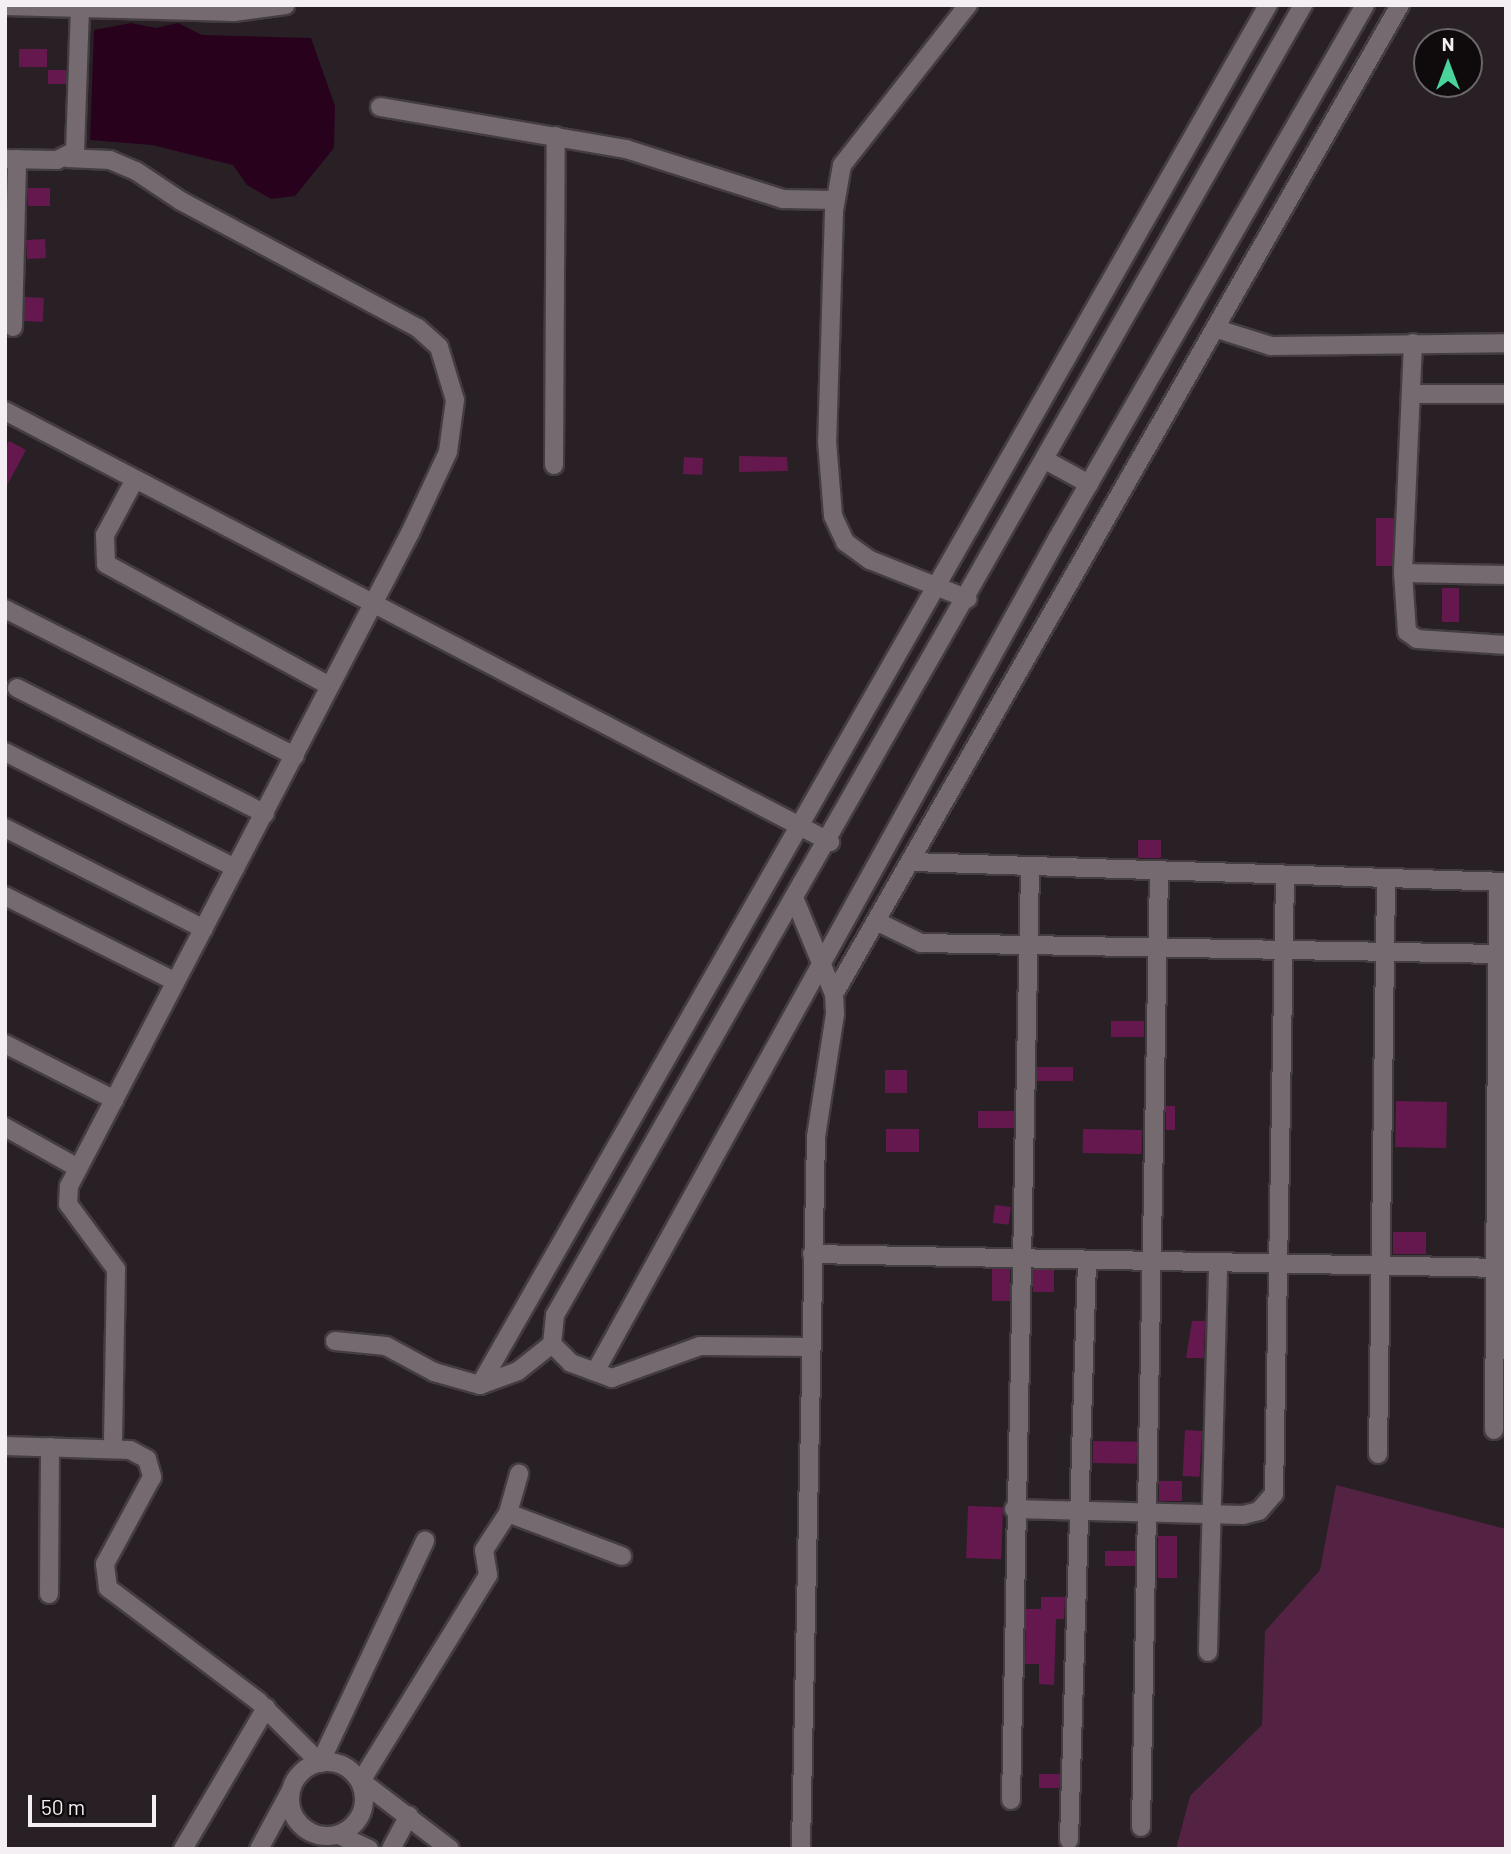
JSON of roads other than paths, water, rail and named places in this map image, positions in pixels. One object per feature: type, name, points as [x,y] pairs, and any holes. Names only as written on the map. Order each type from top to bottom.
[{"type":"street","points":[[5,6],[234,12],[286,5]]},
{"type":"street","points":[[968,5],[851,148],[835,200],[827,441],[833,516],[854,551],[968,599]]},
{"type":"street","points":[[480,1385],[940,587],[1268,5]]},
{"type":"street","points":[[335,1341],[386,1346],[434,1372],[480,1385],[517,1371],[552,1344],[555,1315],[830,842],[1303,5]]},
{"type":"street","points":[[596,1372],[1088,484],[1365,5]]},
{"type":"street","points":[[801,1849],[812,1254],[817,1123],[834,994],[913,862],[1400,5]]},
{"type":"street","points":[[67,158],[78,143],[80,8]]},
{"type":"street","points":[[380,107],[626,149],[766,195],[835,200]]},
{"type":"street","points":[[554,465],[556,136]]},
{"type":"street","points":[[13,327],[11,159],[110,160],[136,170],[181,201],[418,328],[439,347],[454,388],[453,434],[295,756],[78,1168],[68,1205],[112,1259],[117,1281],[113,1449]]},
{"type":"street","points":[[1217,329],[1271,346],[1506,343]]},
{"type":"street","points":[[1413,343],[1403,618],[1417,639],[1506,645]]},
{"type":"street","points":[[1411,394],[1506,394]]},
{"type":"street","points":[[5,411],[370,605],[830,842]]},
{"type":"street","points":[[1047,461],[1088,484]]},
{"type":"street","points":[[134,481],[105,535],[106,564],[330,686]]},
{"type":"street","points":[[1403,573],[1506,575]]},
{"type":"street","points":[[5,609],[295,756]]},
{"type":"street","points":[[17,688],[265,814]]},
{"type":"street","points":[[5,752],[236,868]]},
{"type":"street","points":[[5,828],[204,929]]},
{"type":"street","points":[[913,862],[1030,870],[1502,882],[1497,954],[1500,1268],[1494,1430]]},
{"type":"street","points":[[1011,1800],[1014,1509],[1030,870]]},
{"type":"street","points":[[1141,1827],[1159,874]]},
{"type":"street","points":[[1014,1509],[1212,1515],[1259,1511],[1274,1494],[1285,876]]},
{"type":"street","points":[[1378,1454],[1386,880]]},
{"type":"street","points":[[5,896],[176,982]]},
{"type":"street","points":[[795,900],[834,994]]},
{"type":"street","points":[[878,922],[920,943],[1497,954]]},
{"type":"street","points":[[5,1044],[115,1100]]},
{"type":"street","points":[[5,1127],[78,1168]]},
{"type":"street","points":[[812,1254],[1500,1268]]},
{"type":"street","points":[[1069,1840],[1082,1510],[1087,1260]]},
{"type":"street","points":[[1208,1652],[1218,1264]]},
{"type":"street","points":[[552,1344],[571,1363],[620,1377],[700,1346],[811,1347]]},
{"type":"street","points":[[5,1446],[113,1449],[140,1455],[153,1470],[105,1564],[108,1587],[266,1708],[320,1763]]},
{"type":"street","points":[[49,1594],[50,1447]]},
{"type":"street","points":[[331,1841],[362,1810],[360,1782],[488,1575],[484,1549],[508,1513],[519,1474]]},
{"type":"street","points":[[508,1513],[622,1556]]},
{"type":"street","points":[[320,1763],[425,1541]]},
{"type":"street","points":[[183,1849],[266,1708]]},
{"type":"street","points":[[259,1849],[304,1769],[320,1763],[342,1760],[360,1782],[409,1815],[450,1849]]},
{"type":"street","points":[[290,1792],[292,1819],[331,1841],[369,1849]]},
{"type":"street","points":[[391,1849],[409,1815]]}]
